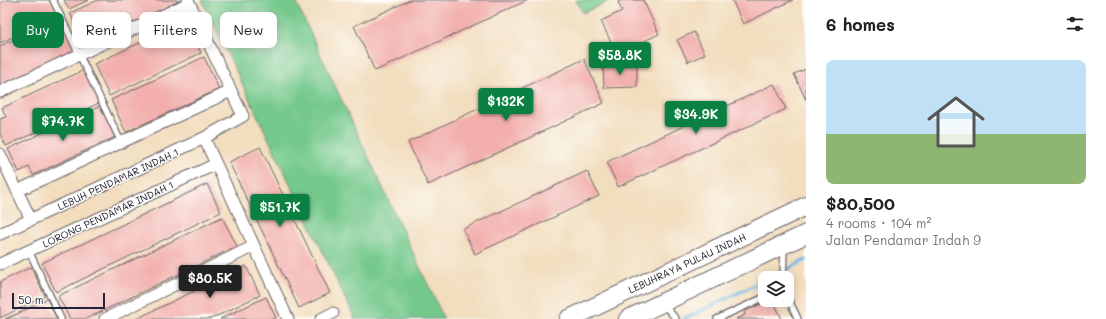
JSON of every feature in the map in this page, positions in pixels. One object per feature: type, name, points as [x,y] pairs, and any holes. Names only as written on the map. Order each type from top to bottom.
[{"type":"main road","name":"LEBUHRAYA PULAU INDAH","points":[[569,319],[806,206]]},
{"type":"main road","points":[[628,319],[806,234]]},
{"type":"street","points":[[0,92],[189,2],[231,91],[17,191]]},
{"type":"street","name":"LEBUH PENDAMAR INDAH 1","points":[[0,234],[204,138],[243,116],[231,91]]},
{"type":"street","points":[[204,138],[288,319]]},
{"type":"street","points":[[0,154],[31,220]]},
{"type":"street","name":"LORONG PENDAMAR INDAH 1","points":[[0,264],[216,164]]},
{"type":"street","points":[[105,319],[254,246]]},
{"type":"street","points":[[321,319],[333,313]]},
{"type":"lane","points":[[54,0],[121,142]]},
{"type":"lane","points":[[783,271],[784,244]]},
{"type":"lane","points":[[29,251],[61,319]]},
{"type":"lane","points":[[717,319],[758,302]]},
{"type":"lane","points":[[662,303],[676,319]]},
{"type":"lane","points":[[792,307],[798,319]]},
{"type":"green space","points":[[202,0],[295,0],[444,319],[355,319],[225,48],[277,48],[277,12],[220,12],[220,38],[212,21],[212,12],[208,12]]},
{"type":"green space","points":[[576,0],[612,0],[583,13]]},
{"type":"building","points":[[6,0],[51,0],[57,12],[12,12],[12,38],[0,43],[0,3]]},
{"type":"building","points":[[64,0],[89,0],[69,9]]},
{"type":"building","points":[[98,0],[177,0],[177,2],[156,12],[139,12],[139,20],[131,24],[131,12],[72,12]]},
{"type":"building","points":[[410,0],[528,0],[375,71],[354,26]]},
{"type":"building","points":[[622,0],[643,0],[659,34],[638,44],[640,49],[619,59],[601,21],[622,11],[618,2]]},
{"type":"building","points":[[732,0],[793,0],[743,24]]},
{"type":"building","points":[[64,28],[72,48],[75,51],[0,86],[0,46],[12,40],[12,48],[64,48]]},
{"type":"building","points":[[694,32],[705,54],[688,62],[677,40]]},
{"type":"building","points":[[139,43],[139,48],[199,48],[201,53],[109,96],[94,64]]},
{"type":"building","points":[[204,57],[219,89],[126,132],[111,100]]},
{"type":"building","points":[[584,59],[604,103],[428,185],[408,142]]},
{"type":"building","points":[[603,65],[637,65],[637,87],[604,88]]},
{"type":"building","points":[[806,69],[806,100],[794,74]]},
{"type":"building","points":[[84,70],[99,103],[6,146],[0,134],[0,119],[6,117],[2,108]]},
{"type":"building","points":[[774,84],[786,109],[618,187],[607,162]]},
{"type":"building","points":[[100,106],[115,137],[33,175],[29,167],[19,172],[8,149]]},
{"type":"building","points":[[260,147],[330,293],[299,308],[229,162]]},
{"type":"building","points":[[587,171],[599,196],[475,254],[463,229]]},
{"type":"building","points":[[207,184],[221,212],[56,292],[42,263]]},
{"type":"building","points":[[222,217],[237,246],[86,319],[70,319],[58,296]]},
{"type":"building","points":[[246,266],[260,295],[219,315],[210,319],[136,319]]},
{"type":"building","points":[[31,267],[45,296],[0,318],[0,282]]},
{"type":"building","points":[[266,297],[276,318],[220,319]]},
{"type":"building","points":[[47,299],[57,319],[5,319],[17,314]]},
{"type":"building","points":[[758,306],[758,307],[776,307],[782,319],[736,319],[745,315],[744,312]]},
{"type":"waterway","points":[[783,271],[806,260]]},
{"type":"waterway","points":[[684,319],[758,283]]}]
